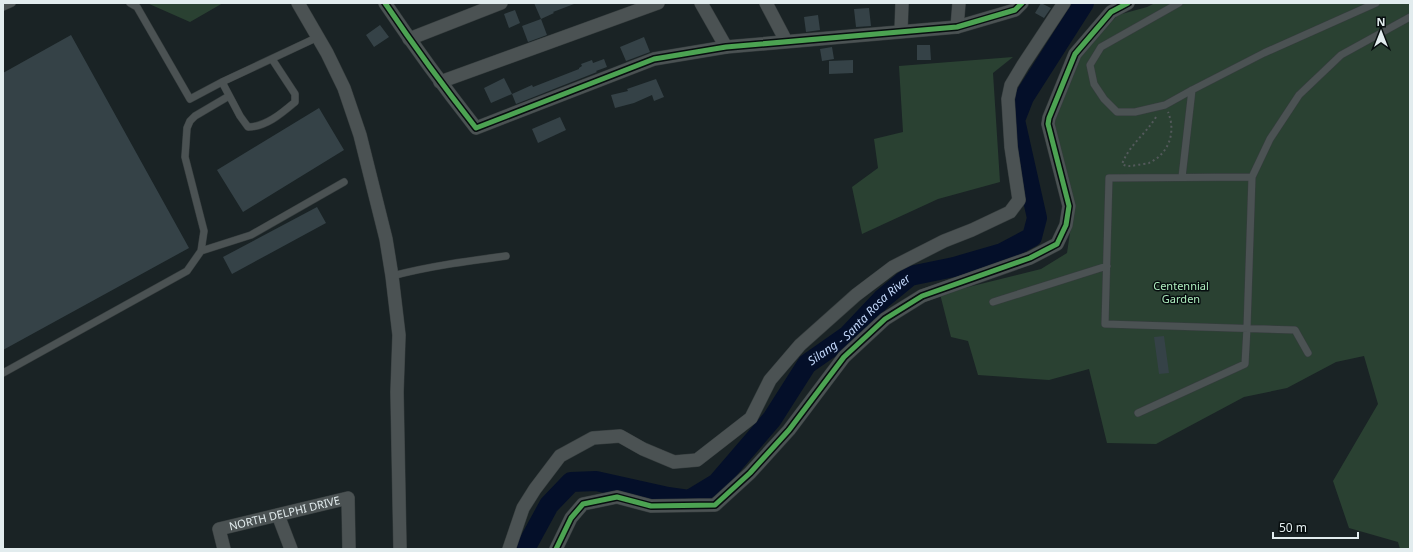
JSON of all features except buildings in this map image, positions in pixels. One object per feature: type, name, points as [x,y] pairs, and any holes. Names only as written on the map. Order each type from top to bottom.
[{"type":"street","points":[[298,3],[327,53],[344,88],[360,135],[384,232],[392,276],[398,335],[397,392],[400,549]]},
{"type":"street","points":[[385,3],[440,82],[476,128],[654,59],[726,46],[957,27],[1018,7]]},
{"type":"street","points":[[409,39],[501,3]]},
{"type":"street","points":[[440,82],[658,3]]},
{"type":"street","points":[[701,3],[726,46]]},
{"type":"street","points":[[766,3],[786,42]]},
{"type":"street","points":[[901,31],[902,3]]},
{"type":"street","points":[[957,27],[959,3]]},
{"type":"street","points":[[509,549],[523,508],[535,489],[560,456],[593,438],[620,436],[643,449],[674,462],[697,460],[751,418],[770,380],[800,345],[856,295],[893,267],[944,241],[1010,212],[1019,200],[1011,147],[1008,99],[1011,85],[1022,65],[1064,3]]},
{"type":"street","points":[[556,549],[571,518],[583,504],[617,497],[651,506],[715,505],[750,473],[789,430],[844,357],[885,319],[922,296],[1030,258],[1057,244],[1066,225],[1070,206],[1048,124],[1049,118],[1075,54],[1111,12],[1128,3]]},
{"type":"street","name":"NORTH DELPHI DRIVE","points":[[224,549],[219,529],[348,498],[349,549]]},
{"type":"street","points":[[278,515],[291,549]]},
{"type":"lane","points":[[3,7],[12,3]]},
{"type":"lane","points":[[130,3],[137,7],[190,99],[222,82],[318,37]]},
{"type":"lane","points":[[1179,3],[1101,47],[1090,65],[1094,84],[1104,99],[1117,112],[1135,112],[1164,106],[1264,53],[1376,3]]},
{"type":"lane","points":[[1138,413],[1245,364],[1252,177],[1270,139],[1299,95],[1341,55],[1410,17]]},
{"type":"lane","points":[[222,82],[240,116],[248,127],[254,127],[267,123],[295,102],[295,94],[272,59]]},
{"type":"lane","points":[[1182,177],[1192,90]]},
{"type":"lane","points":[[3,373],[188,271],[201,251],[204,231],[184,157],[187,128],[190,121],[195,116],[229,96]]},
{"type":"lane","points":[[1252,177],[1109,178],[1105,324],[1295,330],[1308,353]]},
{"type":"lane","points":[[201,251],[251,235],[344,182]]},
{"type":"lane","points":[[392,276],[412,270],[506,256]]},
{"type":"lane","points":[[993,302],[1106,266]]},
{"type":"path","points":[[1164,106],[1172,122],[1170,141],[1159,156],[1149,163],[1126,166],[1122,164],[1131,147],[1150,126],[1164,106]]},
{"type":"green space","points":[[147,3],[223,3],[190,22]]},
{"type":"green space","name":"Centennial Garden","points":[[1155,3],[1410,3],[1410,549],[1400,549],[1398,542],[1349,528],[1333,481],[1378,404],[1364,356],[1336,362],[1287,388],[1244,397],[1156,444],[1107,443],[1089,369],[1049,380],[978,375],[968,341],[951,337],[940,294],[1041,269],[1067,253],[1074,206],[1053,126],[1079,55],[1118,15],[1147,7]]},
{"type":"green space","points":[[1013,57],[993,73],[1000,182],[938,199],[862,234],[852,187],[878,168],[874,139],[903,132],[899,66]]},
{"type":"waterway","name":"Silang - Santa Rosa River","points":[[525,549],[549,505],[571,482],[596,481],[668,497],[689,500],[717,483],[772,419],[807,364],[847,336],[882,299],[910,276],[954,267],[1002,253],[1032,237],[1037,218],[1015,120],[1024,97],[1084,3]]},
{"type":"cycle path","points":[[385,3],[429,66],[476,128],[654,59],[726,47],[957,27],[1015,10],[1022,3]]},
{"type":"cycle path","points":[[556,549],[571,518],[583,504],[617,497],[651,506],[715,505],[750,473],[789,430],[844,357],[885,319],[922,296],[1030,258],[1057,244],[1066,225],[1069,206],[1048,124],[1049,118],[1075,54],[1111,12],[1128,3]]}]
